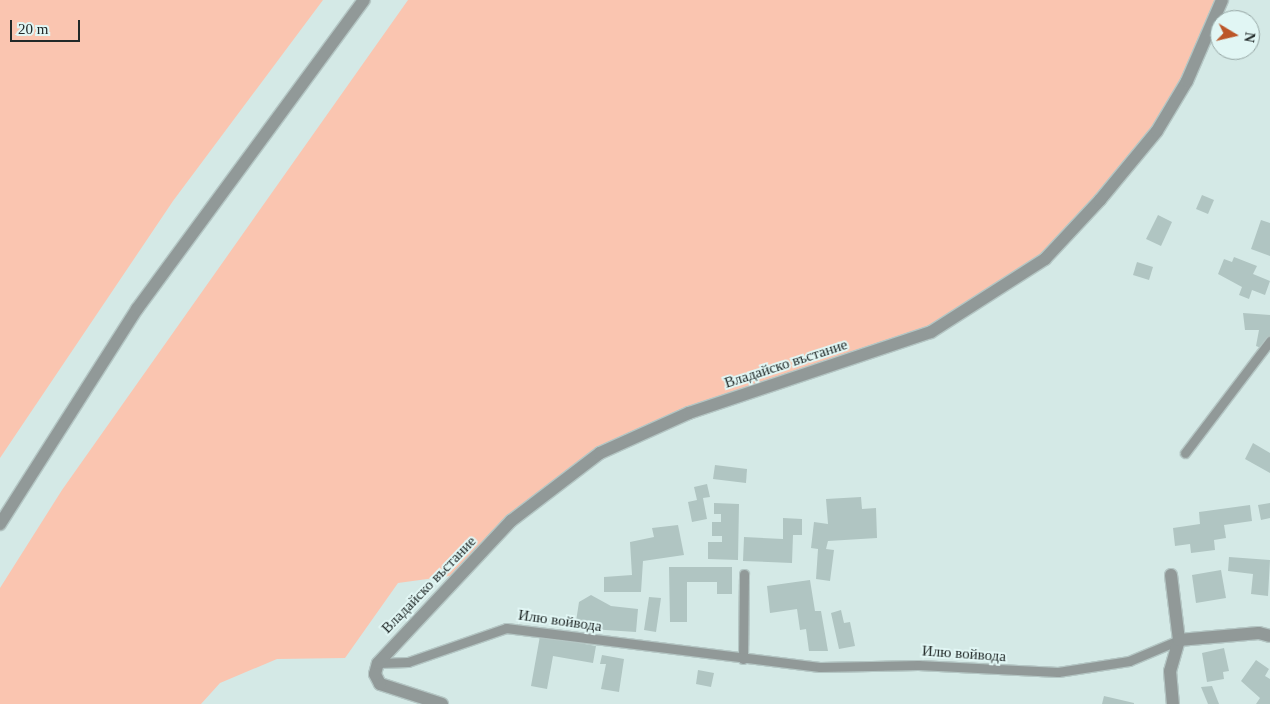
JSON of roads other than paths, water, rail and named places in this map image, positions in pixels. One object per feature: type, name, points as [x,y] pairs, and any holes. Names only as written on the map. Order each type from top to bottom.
[{"type":"street","points":[[0,524],[136,309],[364,0]]},
{"type":"street","name":"Владайско въстание","points":[[378,662],[511,521],[600,453],[689,413],[931,332],[1045,259],[1100,200],[1156,131],[1187,81],[1222,0]]},
{"type":"street","points":[[1171,575],[1178,640],[1170,671],[1173,704]]},
{"type":"street","points":[[1178,640],[1259,633],[1270,636]]},
{"type":"street","points":[[378,662],[376,674],[380,684],[442,704]]},
{"type":"lane","points":[[1185,453],[1270,341]]},
{"type":"lane","points":[[743,659],[744,574]]},
{"type":"lane","name":"Илю войвода","points":[[378,662],[408,662],[506,628],[743,659],[820,667],[918,664],[1058,672],[1129,662],[1178,640]]}]
